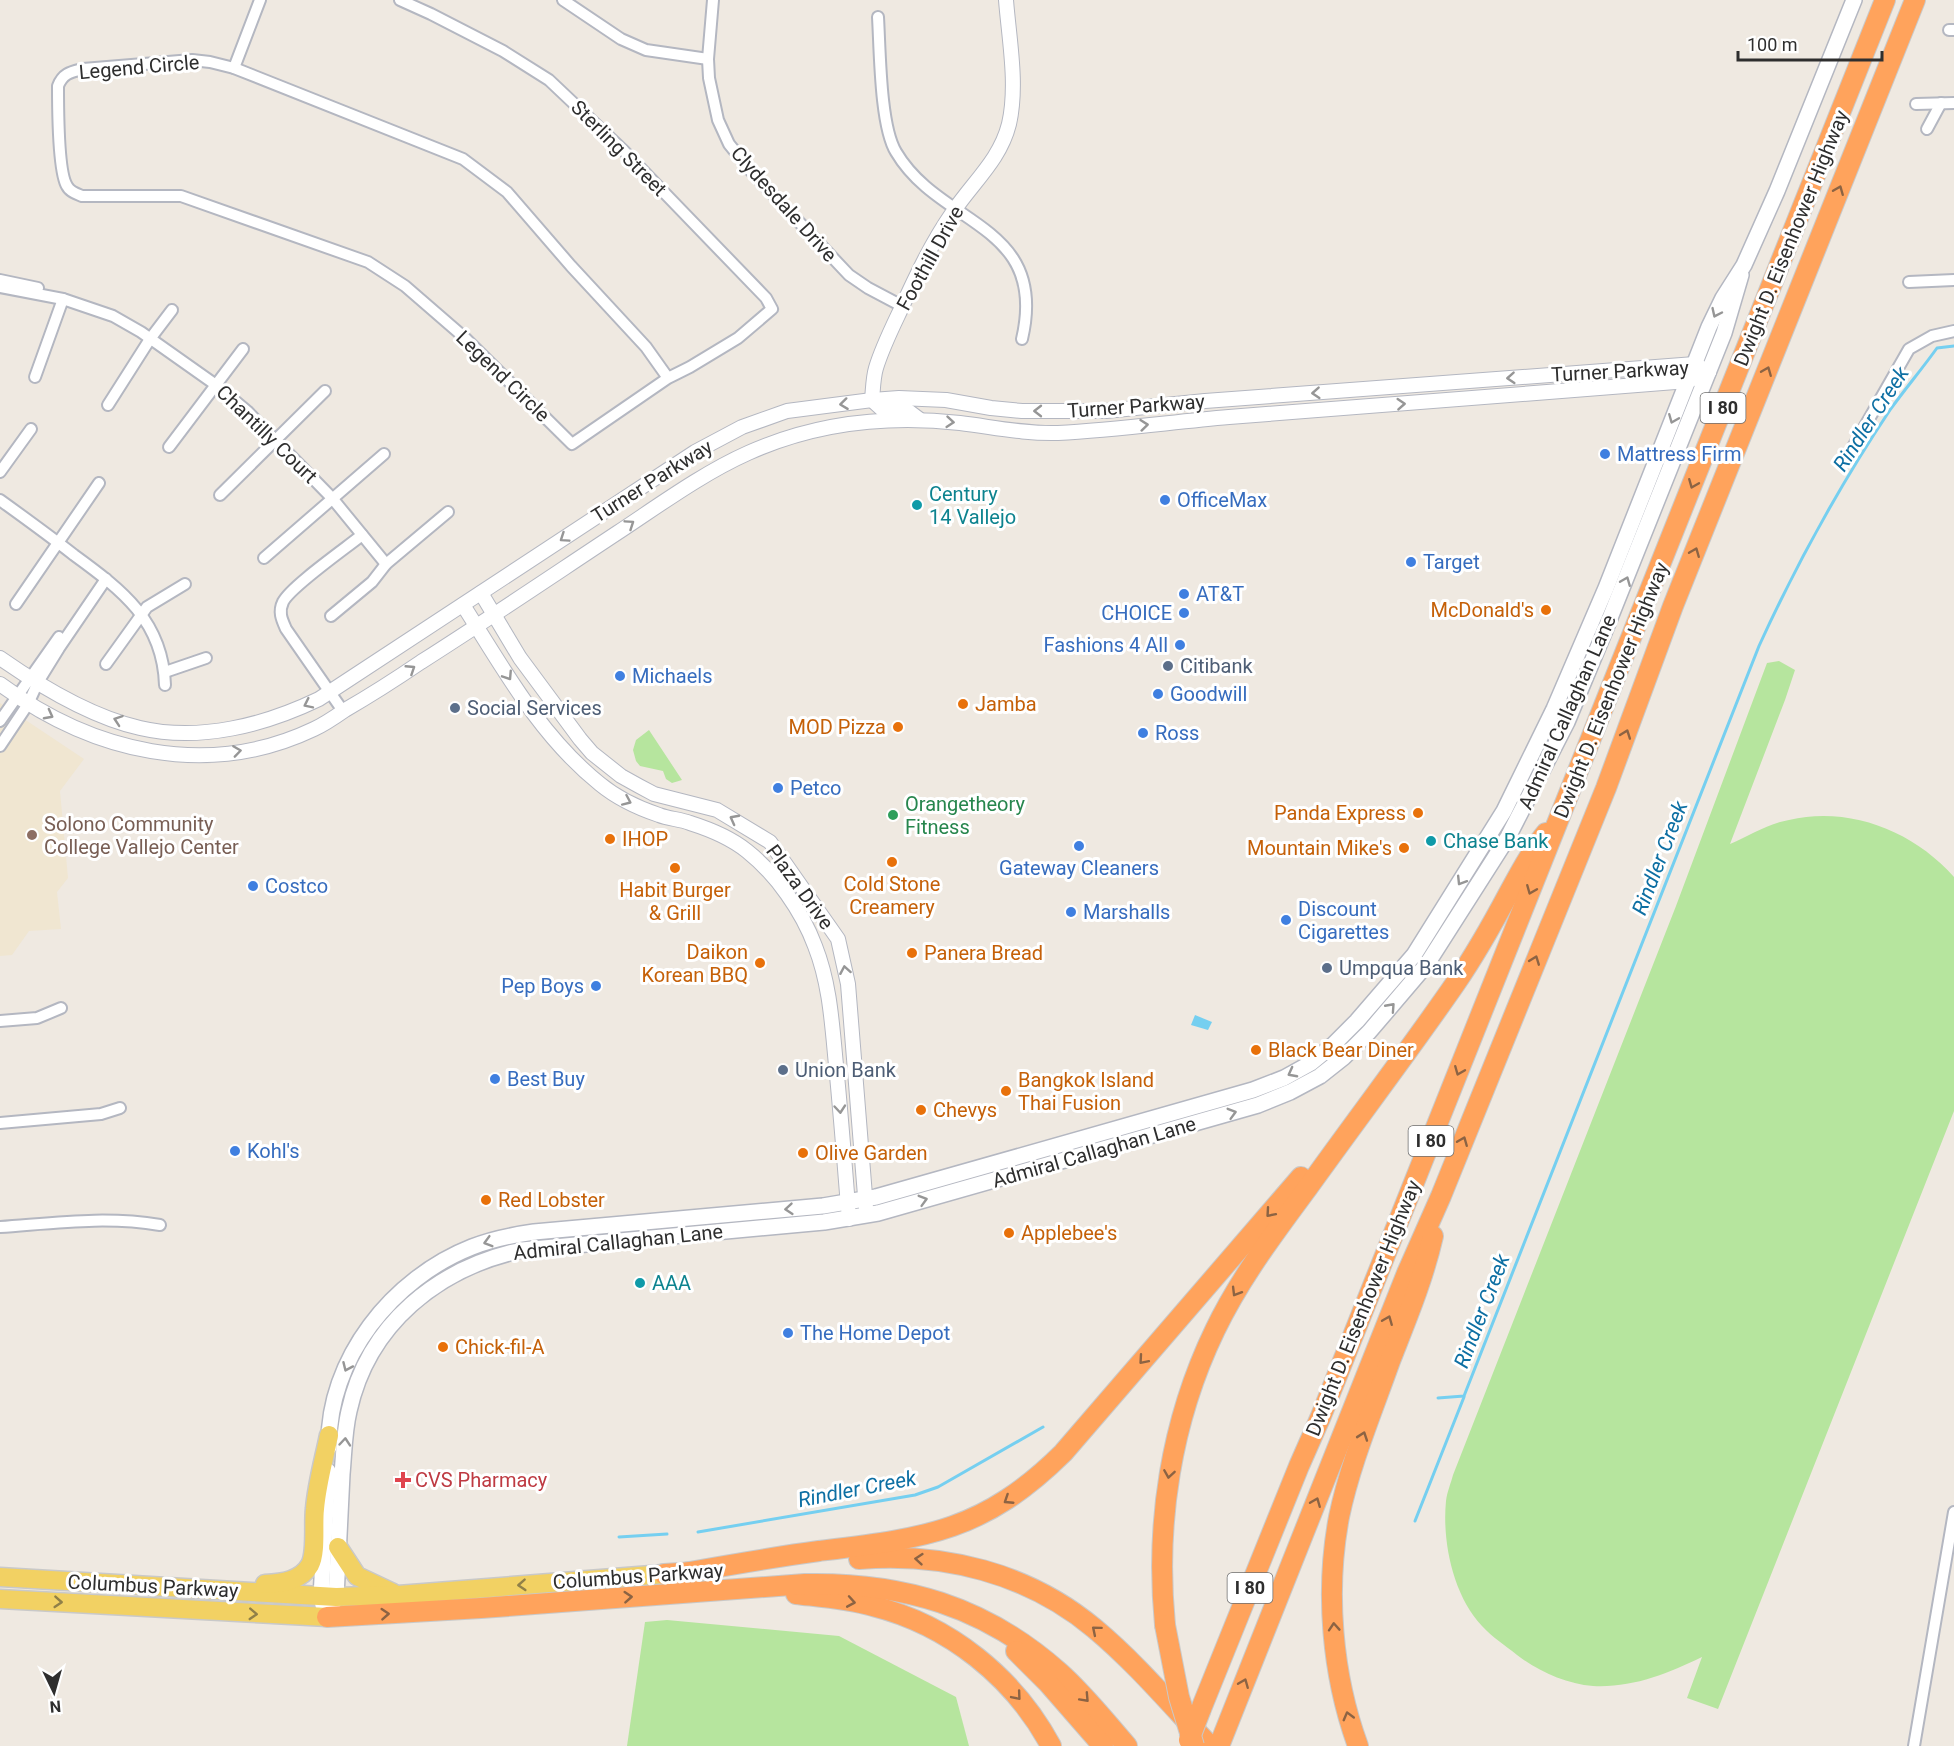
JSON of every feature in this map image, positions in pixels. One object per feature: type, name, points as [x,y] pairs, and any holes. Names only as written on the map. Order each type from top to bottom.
[{"type":"highway","name":"Dwight D. Eisenhower Highway","points":[[1187,1746],[1330,1394],[1885,0]]},
{"type":"highway","name":"Dwight D. Eisenhower Highway","points":[[1217,1743],[1606,789],[1678,595],[1915,0]]},
{"type":"highway","points":[[1194,1746],[1179,1698],[1165,1625],[1162,1560],[1166,1496],[1178,1432],[1198,1370],[1220,1320],[1246,1277],[1277,1230],[1455,984],[1536,845],[1561,816]]},
{"type":"highway","points":[[684,1573],[915,1538],[946,1530],[975,1518],[1016,1494],[1041,1475],[1074,1441],[1378,1090]]},
{"type":"highway","points":[[1358,1746],[1341,1685],[1334,1632],[1333,1575],[1339,1518],[1364,1434],[1420,1284],[1441,1196]]},
{"type":"highway","name":"Columbus Parkway","points":[[664,1574],[893,1557],[958,1564],[998,1574],[1048,1597],[1093,1627],[1217,1743]]},
{"type":"highway","name":"Columbus Parkway","points":[[327,1617],[805,1584],[846,1584],[891,1589],[932,1599],[981,1619],[1025,1644],[1074,1686],[1127,1746]]},
{"type":"highway","points":[[752,1588],[872,1606],[934,1630],[964,1648],[998,1676],[1026,1707],[1052,1746]]},
{"type":"highway","points":[[932,1599],[992,1634],[1019,1654],[1103,1746]]},
{"type":"main road","name":"Admiral Callaghan Lane","points":[[329,1597],[329,1436],[332,1410],[341,1381],[354,1352],[371,1325],[403,1289],[457,1253],[487,1242],[534,1232],[848,1203],[866,1199],[1253,1090],[1284,1078],[1305,1066],[1345,1034],[1414,955],[1494,829],[1549,721],[1594,617],[1715,313],[1744,265],[1777,191],[1854,0]]},
{"type":"main road","name":"Admiral Callaghan Lane","points":[[327,1617],[338,1547],[346,1430],[356,1386],[372,1353],[393,1324],[414,1302],[439,1282],[478,1262],[522,1250],[849,1219],[867,1215],[1258,1105],[1306,1084],[1331,1068],[1356,1045],[1427,964],[1518,819],[1567,722],[1709,372],[1735,302],[1744,265]]},
{"type":"main road","points":[[162,1587],[286,1583],[310,1566],[315,1508],[329,1436]]},
{"type":"main road","points":[[338,1547],[357,1575],[398,1595]]},
{"type":"main road","name":"Columbus Parkway","points":[[0,1577],[329,1597],[398,1595],[664,1574]]},
{"type":"main road","name":"Columbus Parkway","points":[[0,1599],[327,1617]]},
{"type":"street","points":[[234,68],[260,0]]},
{"type":"street","name":"Sterling Street","points":[[400,0],[503,51],[549,80],[624,151],[766,298],[772,309],[738,338]]},
{"type":"street","points":[[563,0],[621,39],[646,50],[708,59]]},
{"type":"street","name":"Clydesdale Drive","points":[[713,0],[708,59],[712,97],[718,120],[729,144],[750,170],[849,275],[902,306]]},
{"type":"street","name":"Foothill Drive","points":[[872,400],[877,364],[902,306],[945,224],[994,160],[1001,147],[1009,123],[1012,79],[1006,0]]},
{"type":"street","points":[[878,16],[885,114],[894,149],[903,164],[920,181],[997,238],[1017,264],[1026,292],[1027,319],[1022,339]]},
{"type":"street","name":"Legend Circle","points":[[668,378],[646,347],[507,192],[463,159],[234,68],[210,62],[192,60],[83,69],[65,74],[61,79],[58,86],[62,167],[66,186],[72,192],[82,196],[181,196],[368,262],[405,286],[465,338],[572,444],[668,378],[738,338]]},
{"type":"street","points":[[1927,129],[1941,103]]},
{"type":"street","points":[[1916,104],[1954,103]]},
{"type":"street","name":"Chantilly Court","points":[[0,280],[113,316],[216,385],[277,440],[332,498],[386,564]]},
{"type":"street","points":[[1909,282],[1954,280]]},
{"type":"street","name":"Chantilly Court","points":[[0,287],[28,288]]},
{"type":"street","points":[[35,378],[63,299]]},
{"type":"street","points":[[108,405],[150,339],[172,310]]},
{"type":"street","points":[[1853,447],[1909,350],[1932,336],[1954,331]]},
{"type":"street","points":[[169,447],[243,349]]},
{"type":"street","name":"Turner Parkway","points":[[0,658],[59,695],[140,728],[164,731],[225,730],[264,721],[289,713],[329,692],[695,453],[742,427],[787,411],[899,398],[946,400],[1022,411],[1107,411],[1215,400],[1695,364],[1709,372]]},
{"type":"street","name":"Turner Parkway","points":[[0,684],[28,704],[91,735],[133,748],[176,756],[213,755],[252,749],[314,729],[494,615],[680,491],[747,453],[806,433],[870,421],[919,419],[965,423],[1011,431],[1054,433],[1688,381],[1709,372]]},
{"type":"street","points":[[220,495],[325,391]]},
{"type":"street","points":[[872,400],[884,411],[907,410],[919,419]]},
{"type":"street","points":[[0,472],[31,429]]},
{"type":"street","points":[[264,558],[384,454]]},
{"type":"street","points":[[16,604],[99,483]]},
{"type":"street","points":[[0,500],[103,576],[126,596],[141,614],[159,649],[165,672],[165,685]]},
{"type":"street","points":[[331,616],[372,582],[386,564],[448,512]]},
{"type":"street","points":[[343,711],[286,629],[280,615],[289,593],[362,535]]},
{"type":"street","points":[[0,721],[16,696],[34,680],[103,576]]},
{"type":"street","points":[[105,664],[147,607],[185,584]]},
{"type":"street","name":"Plaza Drive","points":[[481,593],[520,657],[592,753],[621,776],[654,794],[717,810],[770,842],[838,939],[848,984],[867,1215]]},
{"type":"street","name":"Plaza Drive","points":[[463,605],[549,734],[599,784],[619,798],[660,815],[709,830],[746,850],[765,868],[792,902],[814,944],[827,981],[849,1219]]},
{"type":"street","points":[[165,672],[206,658]]},
{"type":"street","points":[[0,746],[28,704],[34,680]]},
{"type":"street","points":[[0,1021],[37,1018],[61,1008]]},
{"type":"street","points":[[0,1123],[101,1114],[120,1108]]},
{"type":"street","points":[[0,1227],[100,1219],[129,1220],[160,1225]]},
{"type":"street","points":[[1914,1746],[1954,1512]]},
{"type":"shaded area","name":"Solono Community College Vallejo Center","points":[[0,703],[84,759],[60,791],[68,878],[57,892],[61,929],[29,931],[12,955],[0,956]]},
{"type":"green space","points":[[1779,661],[1795,670],[1730,844],[1765,827],[1789,820],[1835,817],[1857,820],[1900,835],[1938,861],[1954,877],[1954,1111],[1718,1709],[1687,1698],[1702,1657],[1649,1679],[1622,1685],[1593,1686],[1573,1683],[1553,1676],[1517,1655],[1482,1626],[1464,1599],[1457,1584],[1448,1550],[1445,1517],[1446,1501],[1453,1475],[1676,906],[1767,663]]},
{"type":"green space","points":[[649,730],[682,780],[672,783],[666,779],[663,771],[640,766],[636,761],[633,750],[636,740]]},
{"type":"green space","points":[[667,1620],[839,1636],[956,1697],[969,1746],[627,1746],[645,1622]]},
{"type":"water","points":[[1195,1015],[1212,1022],[1208,1030],[1191,1025]]},
{"type":"waterway","name":"Rindler Creek","points":[[1438,1398],[1464,1396],[1759,646],[1773,616],[1836,496],[1890,410],[1937,348],[1954,346]]},
{"type":"waterway","points":[[1415,1521],[1464,1397]]},
{"type":"waterway","name":"Rindler Creek","points":[[698,1532],[915,1495],[938,1487],[1043,1427]]},
{"type":"waterway","name":"Rindler Creek","points":[[619,1537],[667,1534]]},
{"type":"place","name":"Mattress Firm","points":[[1605,454]]},
{"type":"place","name":"OfficeMax","points":[[1165,500]]},
{"type":"place","name":"Century 14 Vallejo","points":[[917,505]]},
{"type":"place","name":"Target","points":[[1411,562]]},
{"type":"place","name":"AT&T","points":[[1184,594]]},
{"type":"place","name":"McDonald's","points":[[1546,610]]},
{"type":"place","name":"CHOICE","points":[[1184,613]]},
{"type":"place","name":"Fashions 4 All","points":[[1180,645]]},
{"type":"place","name":"Citibank","points":[[1168,666]]},
{"type":"place","name":"Michaels","points":[[620,676]]},
{"type":"place","name":"Goodwill","points":[[1158,694]]},
{"type":"place","name":"Jamba","points":[[963,704]]},
{"type":"place","name":"Social Services","points":[[455,708]]},
{"type":"place","name":"MOD Pizza","points":[[898,727]]},
{"type":"place","name":"Ross","points":[[1143,733]]},
{"type":"place","name":"Petco","points":[[778,788]]},
{"type":"place","name":"Panda Express","points":[[1418,813]]},
{"type":"place","name":"Orangetheory Fitness","points":[[893,815]]},
{"type":"place","name":"Solono Community College Vallejo Center","points":[[32,835]]},
{"type":"place","name":"IHOP","points":[[610,839]]},
{"type":"place","name":"Chase Bank","points":[[1431,841]]},
{"type":"place","name":"Gateway Cleaners","points":[[1079,846]]},
{"type":"place","name":"Mountain Mike's","points":[[1404,848]]},
{"type":"place","name":"Cold Stone Creamery","points":[[892,862]]},
{"type":"place","name":"Habit Burger & Grill","points":[[675,868]]},
{"type":"place","name":"Costco","points":[[253,886]]},
{"type":"place","name":"Marshalls","points":[[1071,912]]},
{"type":"place","name":"Discount Cigarettes","points":[[1286,920]]},
{"type":"place","name":"Panera Bread","points":[[912,953]]},
{"type":"place","name":"Daikon Korean BBQ","points":[[760,963]]},
{"type":"place","name":"Umpqua Bank","points":[[1327,968]]},
{"type":"place","name":"Pep Boys","points":[[596,986]]},
{"type":"place","name":"Black Bear Diner","points":[[1256,1050]]},
{"type":"place","name":"Union Bank","points":[[783,1070]]},
{"type":"place","name":"Best Buy","points":[[495,1079]]},
{"type":"place","name":"Bangkok Island Thai Fusion","points":[[1006,1091]]},
{"type":"place","name":"Chevys","points":[[921,1110]]},
{"type":"place","name":"Kohl's","points":[[235,1151]]},
{"type":"place","name":"Olive Garden","points":[[803,1153]]},
{"type":"place","name":"Red Lobster","points":[[486,1200]]},
{"type":"place","name":"Applebee's","points":[[1009,1233]]},
{"type":"place","name":"AAA","points":[[640,1283]]},
{"type":"place","name":"The Home Depot","points":[[788,1333]]},
{"type":"place","name":"Chick-fil-A","points":[[443,1347]]},
{"type":"place","name":"CVS Pharmacy","points":[[403,1480]]}]
